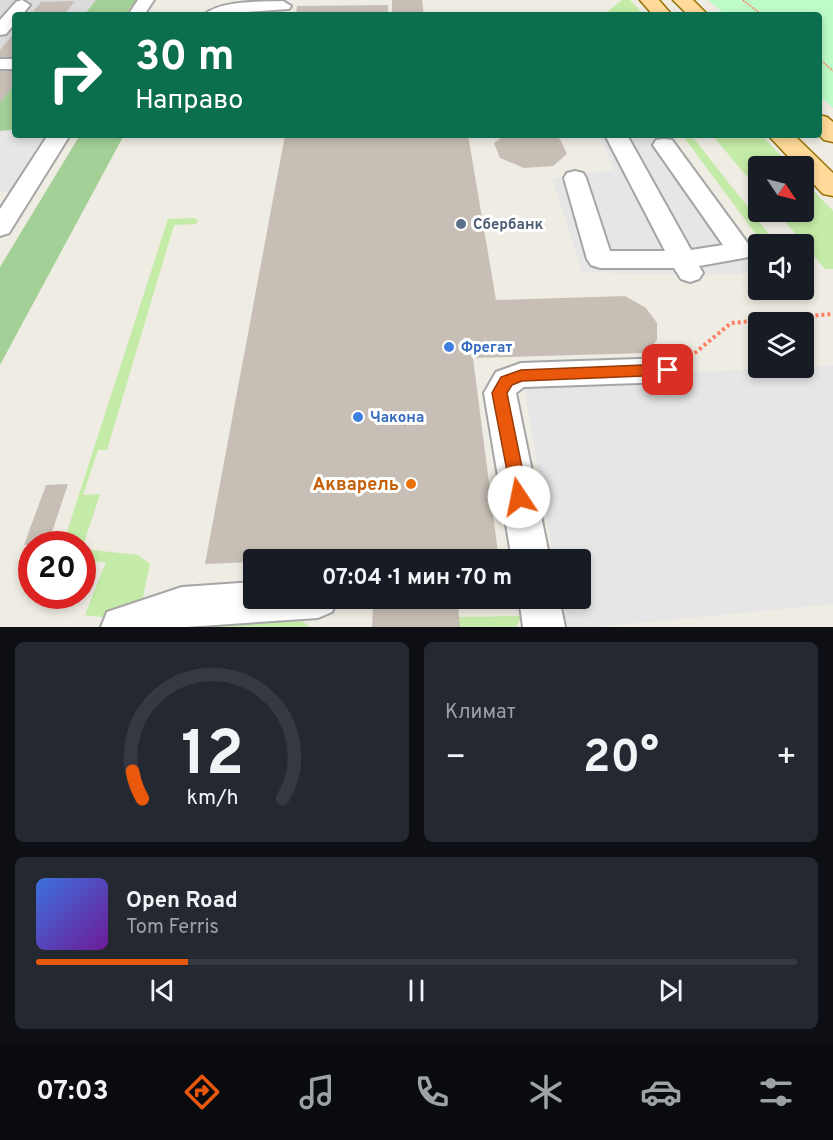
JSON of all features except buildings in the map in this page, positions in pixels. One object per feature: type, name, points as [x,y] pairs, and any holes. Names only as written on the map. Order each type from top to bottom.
[{"type":"main road","points":[[649,0],[660,12]]},
{"type":"main road","points":[[665,0],[677,12]]},
{"type":"main road","points":[[682,0],[696,12]]},
{"type":"main road","points":[[822,125],[833,135]]},
{"type":"main road","points":[[783,138],[833,188]]},
{"type":"main road","points":[[809,138],[833,161]]},
{"type":"street","points":[[16,12],[22,5]]},
{"type":"street","points":[[218,12],[228,7],[283,6]]},
{"type":"street","points":[[0,30],[12,16]]},
{"type":"street","points":[[0,228],[57,138]]},
{"type":"street","points":[[618,138],[687,267]]},
{"type":"street","points":[[575,178],[600,259],[687,267],[740,251],[664,145]]},
{"type":"street","points":[[529,549],[500,393],[507,381],[521,375],[679,364]]},
{"type":"street","points":[[122,627],[182,607],[243,603]]},
{"type":"street","points":[[541,609],[544,627]]},
{"type":"path","points":[[742,0],[758,12]]},
{"type":"path","points":[[679,364],[731,323],[833,314]]},
{"type":"shaded area","points":[[0,0],[109,0],[99,12],[12,12],[12,67],[0,67]]},
{"type":"shaded area","points":[[12,130],[12,138],[45,138],[10,192],[0,192],[0,131]]},
{"type":"shaded area","points":[[600,138],[653,138],[675,142],[748,239],[748,273],[691,275],[582,272],[552,178],[614,170]]},
{"type":"shaded area","points":[[833,365],[833,604],[596,627],[566,627],[563,609],[591,609],[591,549],[552,549],[523,382],[748,370],[748,378],[814,378],[814,366]]},
{"type":"green space","points":[[96,0],[136,0],[127,12],[86,12]]},
{"type":"green space","points":[[622,0],[630,0],[641,12],[607,12]]},
{"type":"green space","points":[[708,0],[833,0],[833,108],[822,99],[822,12],[722,12]]},
{"type":"green space","points":[[12,81],[12,130],[0,131],[0,97]]},
{"type":"green space","points":[[78,138],[122,138],[0,365],[0,267]]},
{"type":"green space","points":[[684,138],[693,138],[748,207],[748,222],[760,222],[769,234],[756,234]]},
{"type":"green space","points":[[715,138],[764,138],[781,156],[748,156],[748,178]]},
{"type":"green space","points":[[814,191],[833,211],[833,269],[825,269],[814,256],[814,234],[796,234],[785,222],[814,222]]},
{"type":"green space","points":[[194,218],[198,220],[196,224],[174,225],[107,450],[98,450],[83,495],[100,494],[88,531],[67,531],[168,219]]},
{"type":"green space","points":[[96,550],[138,555],[150,564],[141,606],[126,620],[85,615],[87,609],[96,609],[96,587],[106,562],[96,562]]},
{"type":"green space","points":[[522,616],[516,627],[459,627],[459,617]]},
{"type":"green space","points":[[298,617],[309,627],[202,627],[210,621]]},
{"type":"place","name":"Сбербанк","points":[[461,224]]},
{"type":"place","name":"Фрегат","points":[[449,347]]},
{"type":"place","name":"Чакона","points":[[358,417]]},
{"type":"place","name":"Акварель","points":[[411,484]]},
{"type":"route","points":[[519,497],[500,393],[507,381],[521,375],[668,370]]}]
